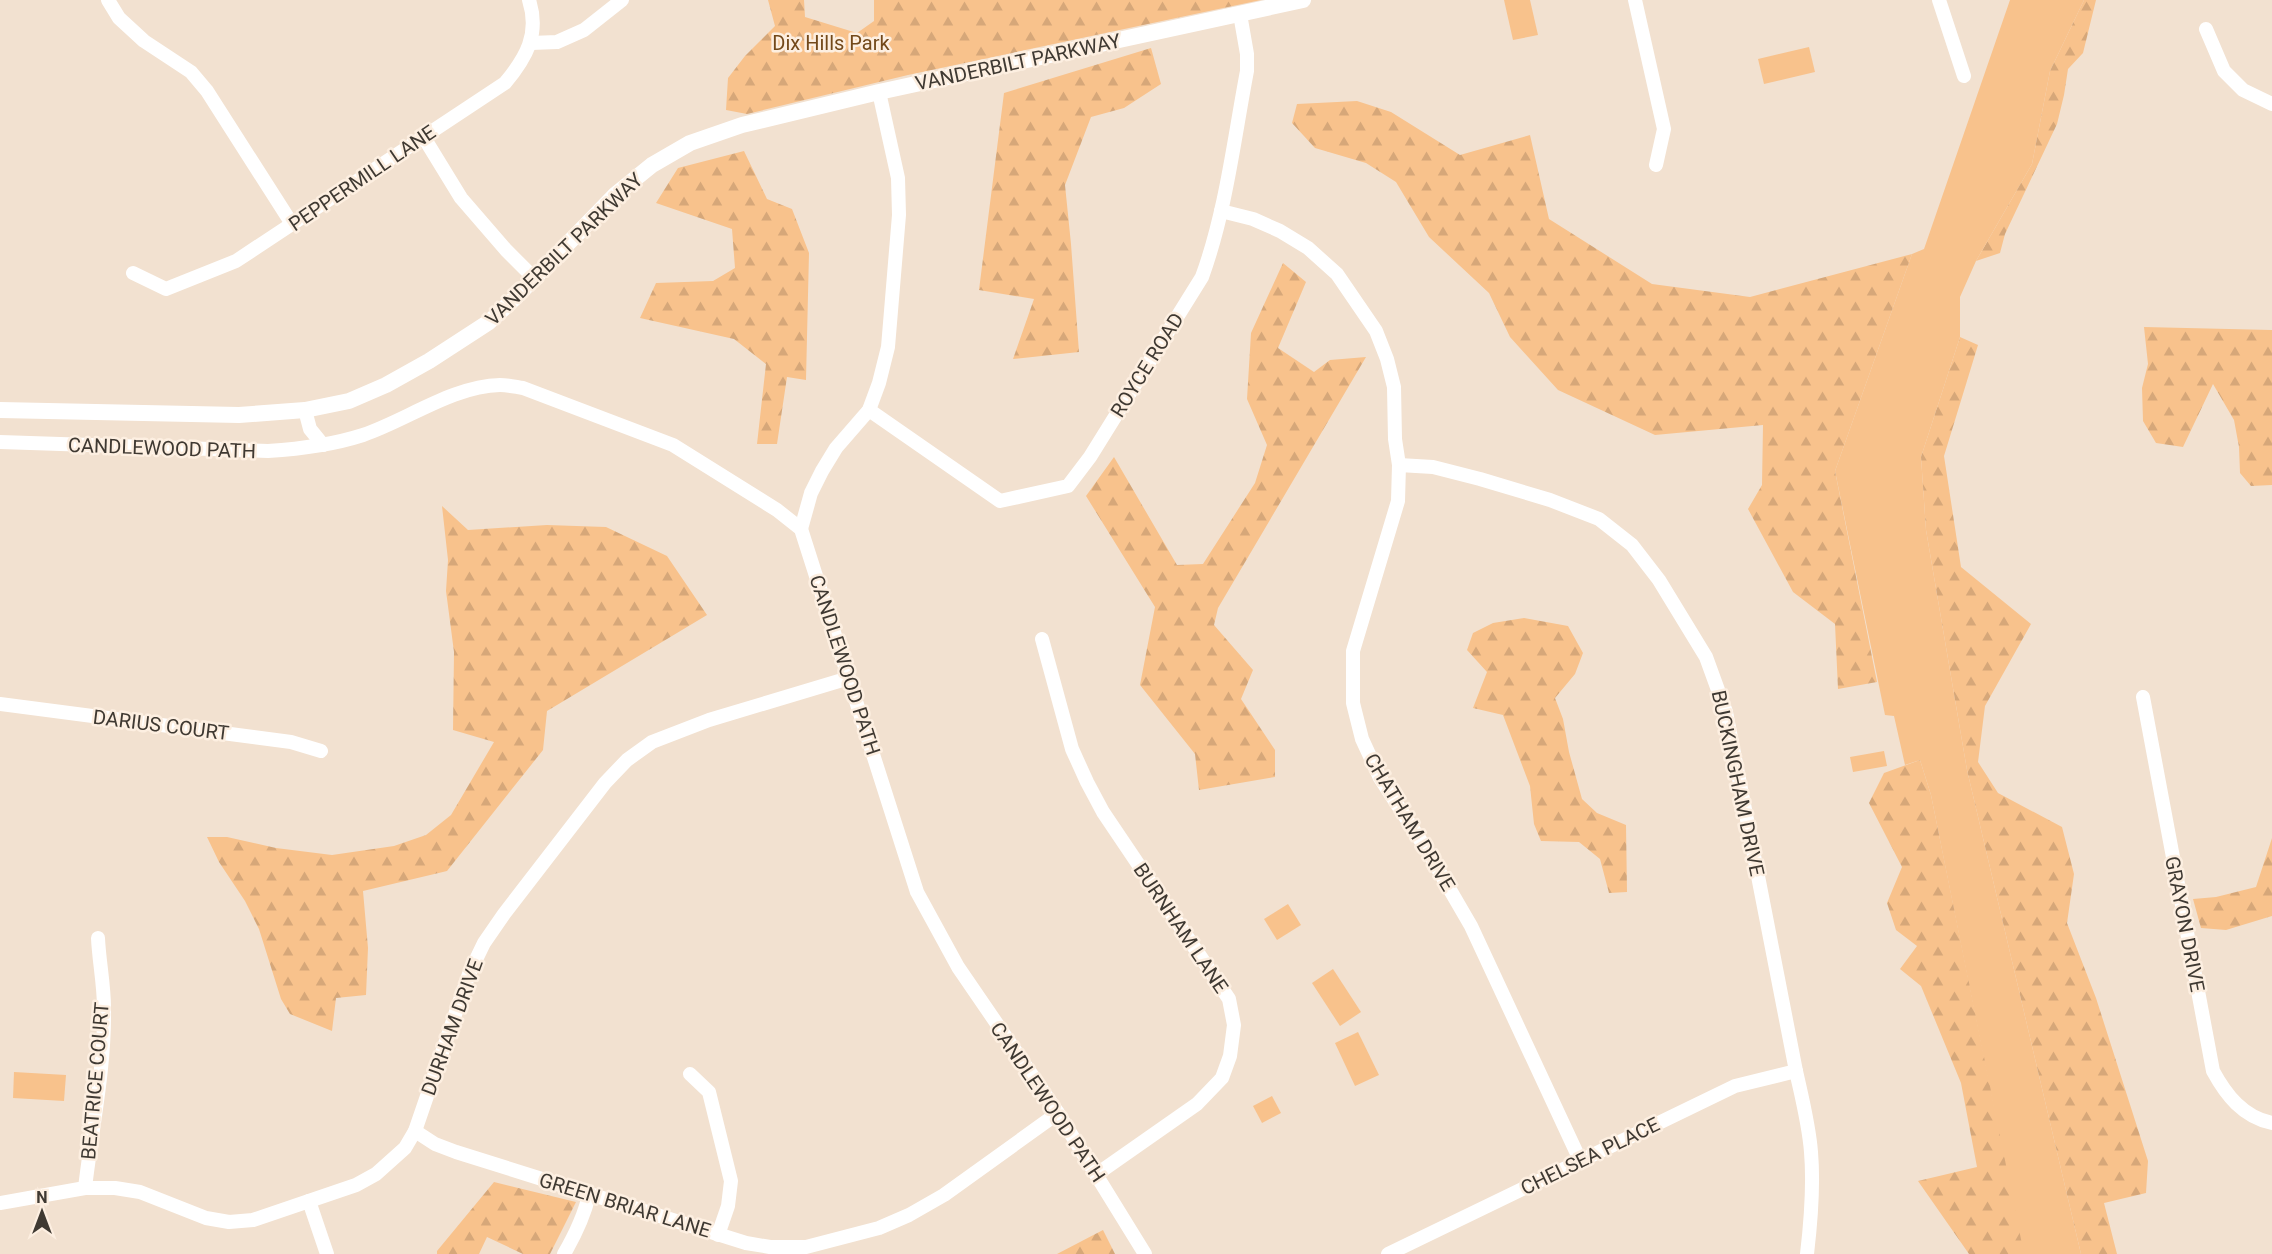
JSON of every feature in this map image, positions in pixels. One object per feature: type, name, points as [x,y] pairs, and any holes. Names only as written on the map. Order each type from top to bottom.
[{"type":"main road","name":"VANDERBILT PARKWAY","points":[[0,410],[239,415],[305,410],[349,401],[386,386],[489,322],[615,195],[652,165],[690,143],[742,125],[879,92],[1303,0]]},
{"type":"street","points":[[108,0],[119,18],[144,41],[191,72],[207,90],[292,224]]},
{"type":"street","name":"PEPPERMILL LANE","points":[[133,273],[166,289],[236,261],[506,83],[518,68],[531,43],[529,0]]},
{"type":"street","points":[[531,43],[557,42],[584,30],[622,0]]},
{"type":"street","points":[[1635,0],[1664,129],[1656,165]]},
{"type":"street","points":[[1939,0],[1964,76]]},
{"type":"street","name":"ROYCE ROAD","points":[[868,410],[1000,501],[1068,486],[1090,457],[1202,277],[1212,250],[1247,71],[1247,54],[1240,14]]},
{"type":"street","points":[[2206,29],[2224,71],[2243,90],[2272,104]]},
{"type":"street","points":[[801,529],[811,493],[822,471],[836,448],[868,410],[879,383],[888,347],[899,215],[898,178],[879,92]]},
{"type":"street","points":[[423,136],[461,198],[506,250],[534,278]]},
{"type":"street","name":"CHATHAM DRIVE","points":[[1221,211],[1252,219],[1271,227],[1308,248],[1337,274],[1376,331],[1387,360],[1394,387],[1395,439],[1400,465],[1398,501],[1353,651],[1353,703],[1360,730],[1380,778],[1428,852],[1471,926],[1580,1160]]},
{"type":"street","name":"CANDLEWOOD PATH","points":[[0,442],[268,451],[323,444],[361,435],[400,421],[458,393],[501,385],[523,388],[674,445],[777,510],[801,529],[917,892],[958,968],[1058,1113],[1145,1254]]},
{"type":"street","points":[[305,410],[310,429],[323,444]]},
{"type":"street","name":"BUCKINGHAM DRIVE","points":[[1400,465],[1433,467],[1480,479],[1550,500],[1599,519],[1632,545],[1659,580],[1706,657],[1726,712],[1807,1119],[1811,1153],[1812,1211],[1807,1254]]},
{"type":"street","name":"BURNHAM LANE","points":[[1042,639],[1072,749],[1087,782],[1103,812],[1228,999],[1234,1025],[1230,1056],[1222,1078],[1197,1104],[1097,1174]]},
{"type":"street","name":"DURHAM DRIVE","points":[[0,1203],[85,1188],[115,1188],[140,1192],[198,1216],[229,1222],[253,1220],[356,1185],[376,1174],[405,1148],[415,1131],[469,974],[484,943],[612,775],[627,760],[652,742],[709,720],[849,678]]},
{"type":"street","name":"GRAYON DRIVE","points":[[2143,697],[2213,1071],[2225,1093],[2244,1110],[2272,1123]]},
{"type":"street","name":"DARIUS COURT","points":[[0,704],[291,742],[321,752]]},
{"type":"street","name":"BEATRICE COURT","points":[[85,1188],[104,1028],[98,938]]},
{"type":"street","name":"CHELSEA PLACE","points":[[1388,1254],[1735,1086],[1796,1071]]},
{"type":"street","points":[[690,1074],[709,1092],[731,1180],[728,1206],[718,1235]]},
{"type":"street","name":"GREEN BRIAR LANE","points":[[415,1131],[435,1144],[456,1152],[718,1235],[770,1247],[806,1247],[879,1228],[909,1215],[944,1195],[1058,1113]]},
{"type":"street","points":[[564,1254],[576,1234],[589,1195]]},
{"type":"street","points":[[309,1201],[327,1254]]},
{"type":"green space","name":"Dix Hills Park","points":[[768,0],[804,0],[805,17],[857,33],[874,21],[874,0],[1261,0],[908,75],[747,114],[726,110],[728,78],[745,56],[775,26]]},
{"type":"green space","points":[[1504,0],[1530,0],[1538,35],[1513,40]]},
{"type":"green space","points":[[2010,0],[2084,0],[2050,71],[2032,164],[1976,261],[1960,297],[1960,337],[1921,457],[1926,530],[1967,770],[2081,1254],[2023,1254],[1931,795],[1920,760],[1905,765],[1894,716],[1885,715],[1835,471],[1912,254],[1924,249]]},
{"type":"green space","points":[[2084,0],[2096,0],[2083,53],[2068,69],[2057,124],[2005,234],[2000,253],[1976,261],[2032,164],[2050,71]]},
{"type":"green space","points":[[1809,47],[1815,72],[1764,84],[1758,59]]},
{"type":"green space","points":[[1151,48],[1161,84],[1124,108],[1091,117],[1065,185],[1079,352],[1013,359],[1034,299],[979,290],[1004,93]]},
{"type":"green space","points":[[1357,101],[1391,112],[1460,155],[1530,135],[1549,219],[1652,284],[1750,297],[1912,254],[1835,471],[1877,682],[1838,689],[1835,624],[1793,592],[1748,509],[1762,485],[1763,425],[1655,435],[1558,390],[1510,337],[1489,293],[1429,237],[1396,182],[1366,163],[1315,148],[1292,123],[1297,104]]},
{"type":"green space","points":[[744,151],[767,199],[792,209],[809,253],[806,380],[787,377],[777,444],[757,444],[766,364],[734,339],[640,318],[656,283],[713,281],[735,268],[732,229],[656,203],[678,168]]},
{"type":"green space","points":[[1283,263],[1306,282],[1278,348],[1314,372],[1330,360],[1366,357],[1218,608],[1214,625],[1253,670],[1241,699],[1275,750],[1275,777],[1199,790],[1195,754],[1140,685],[1155,607],[1086,496],[1114,457],[1177,565],[1203,564],[1255,483],[1267,445],[1247,399],[1251,333]]},
{"type":"green space","points":[[2144,327],[2272,330],[2272,485],[2251,486],[2240,473],[2239,447],[2234,420],[2213,384],[2183,447],[2156,443],[2143,421],[2142,388],[2148,364]]},
{"type":"green space","points":[[1960,337],[1978,345],[1944,456],[1961,567],[2031,624],[1985,706],[1978,762],[1998,793],[2062,827],[2074,874],[2067,923],[2096,998],[2148,1161],[2146,1193],[2104,1203],[2117,1254],[2081,1254],[1967,770],[1926,530],[1921,457]]},
{"type":"green space","points":[[442,506],[468,530],[547,525],[606,527],[667,556],[707,615],[547,711],[543,750],[447,871],[363,891],[368,948],[366,995],[336,998],[332,1031],[290,1014],[281,999],[259,929],[245,901],[219,862],[207,837],[227,837],[276,848],[332,855],[394,846],[426,835],[451,815],[494,742],[453,730],[454,652],[446,591],[448,560]]},
{"type":"green space","points":[[1524,618],[1568,626],[1583,653],[1575,674],[1555,698],[1563,719],[1582,799],[1597,813],[1626,825],[1627,892],[1609,893],[1600,859],[1579,842],[1541,841],[1534,824],[1530,786],[1503,715],[1473,708],[1487,672],[1467,650],[1473,633],[1493,623]]},
{"type":"green space","points":[[1884,751],[1887,766],[1853,772],[1850,757]]},
{"type":"green space","points":[[1920,760],[1931,795],[2024,1254],[1969,1254],[1918,1181],[1977,1167],[1961,1083],[1921,986],[1900,969],[1917,946],[1896,930],[1887,903],[1902,867],[1869,803],[1884,773]]},
{"type":"green space","points":[[2272,838],[2272,916],[2226,930],[2201,928],[2193,899],[2216,897],[2256,887]]},
{"type":"green space","points":[[1288,904],[1301,925],[1277,940],[1264,919]]},
{"type":"green space","points":[[1333,969],[1361,1012],[1340,1026],[1312,983]]},
{"type":"green space","points":[[1358,1032],[1379,1075],[1355,1086],[1335,1043]]},
{"type":"green space","points":[[14,1072],[66,1075],[64,1101],[13,1098]]},
{"type":"green space","points":[[1272,1096],[1281,1113],[1262,1123],[1253,1106]]},
{"type":"green space","points":[[494,1182],[576,1202],[550,1254],[523,1254],[487,1237],[479,1254],[437,1254],[437,1251]]},
{"type":"green space","points":[[1103,1230],[1115,1254],[1057,1254]]}]
